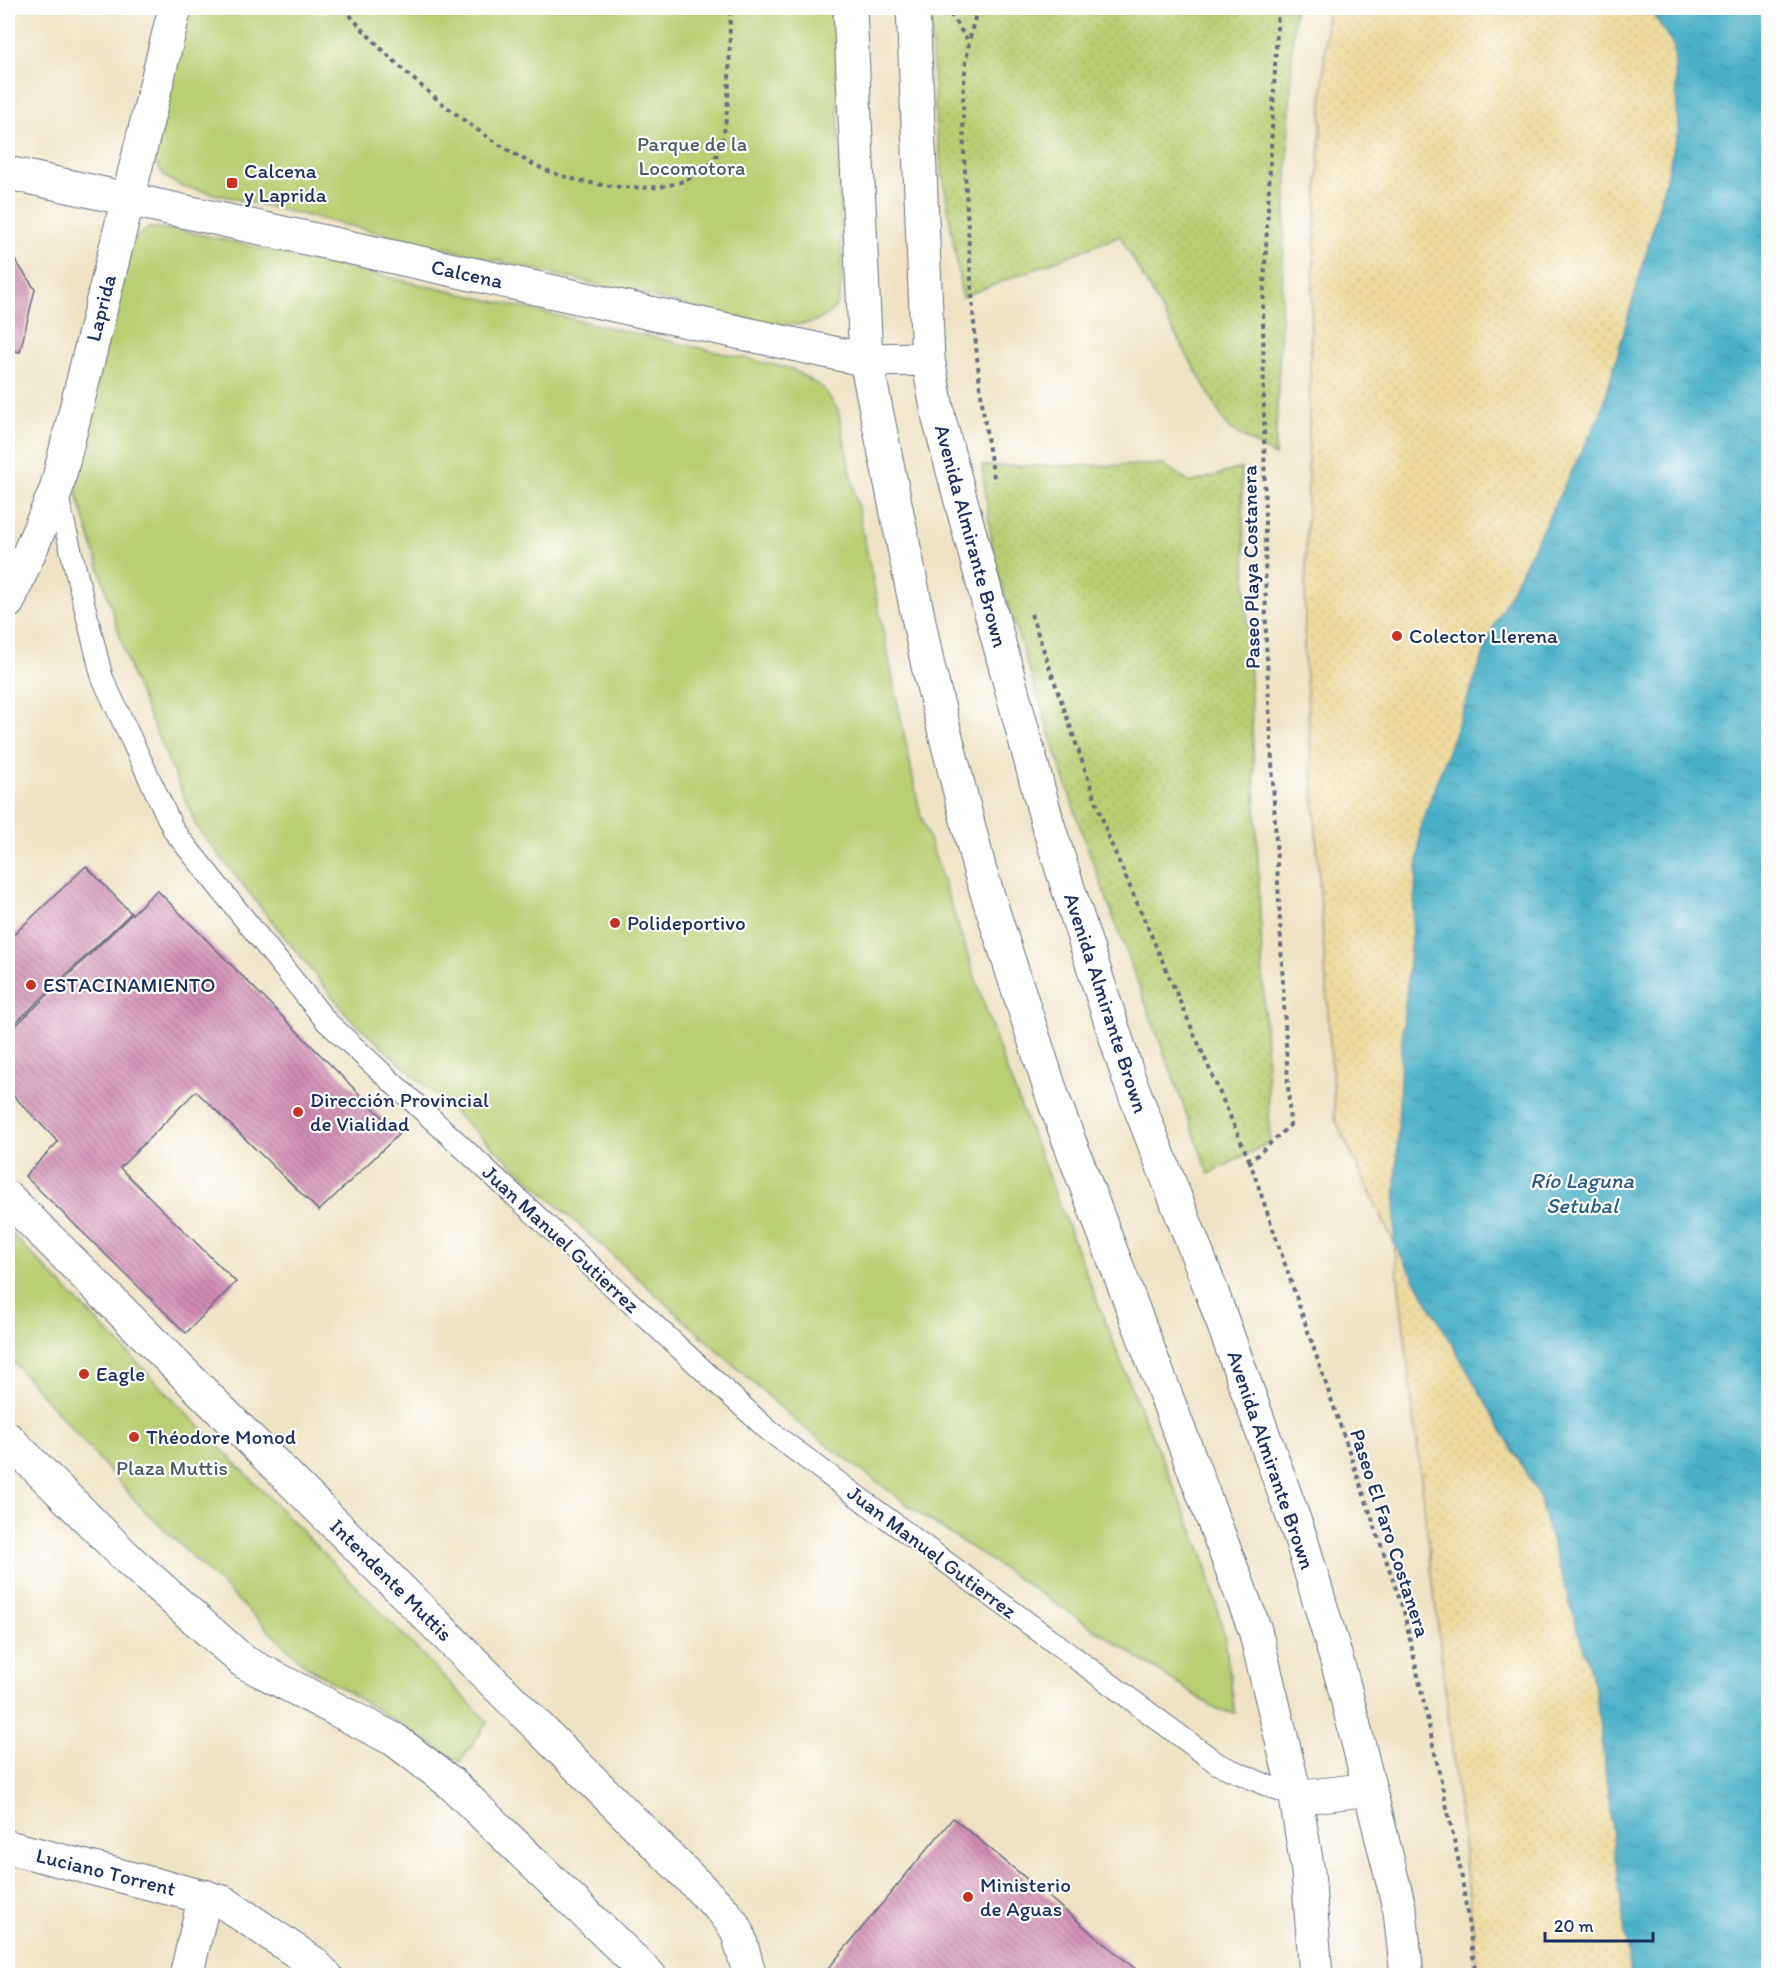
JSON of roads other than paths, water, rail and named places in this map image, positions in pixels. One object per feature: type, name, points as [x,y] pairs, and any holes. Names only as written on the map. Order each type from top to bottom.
[{"type":"main road","name":"Laprida","points":[[8,602],[56,490],[175,8]]},
{"type":"main road","points":[[850,8],[866,360],[928,666],[980,871],[1054,1101],[1255,1630],[1296,1798],[1308,1872],[1316,1976]]},
{"type":"main road","name":"Avenida Almirante Brown","points":[[913,8],[928,359],[939,419],[1047,825],[1130,1079],[1210,1287],[1301,1539],[1343,1682],[1400,1911],[1407,1976]]},
{"type":"main road","name":"Calcena","points":[[8,173],[127,201],[866,360],[928,359]]},
{"type":"main road","name":"Intendente Muttis","points":[[8,1198],[724,1911],[737,1930],[750,1976]]},
{"type":"main road","points":[[8,1439],[128,1559],[227,1649],[260,1673],[395,1740],[421,1758],[451,1783],[650,1976]]},
{"type":"main road","points":[[1296,1798],[1370,1789]]},
{"type":"main road","name":"Luciano Torrent","points":[[8,1847],[223,1902],[312,1962],[326,1976]]},
{"type":"main road","points":[[186,1976],[205,1896]]},
{"type":"lane","name":"Juan Manuel Gutierrez","points":[[56,490],[102,677],[174,831],[326,1021],[768,1430],[1218,1764],[1296,1798]]},
{"type":"water","name":"Río Laguna Setubal","points":[[1650,8],[1768,8],[1768,1975],[1630,1975],[1595,1687],[1537,1492],[1394,1243],[1401,1053],[1421,825],[1495,623],[1601,413],[1654,225],[1678,131],[1674,47]]},
{"type":"place","name":"Calcena y Laprida","points":[[232,183]]},
{"type":"place","name":"Colector Llerena","points":[[1397,636]]},
{"type":"place","name":"Polideportivo","points":[[615,923]]},
{"type":"place","name":"ESTACINAMIENTO","points":[[31,985]]},
{"type":"place","name":"Dirección Provincial de Vialidad","points":[[298,1112]]},
{"type":"place","name":"Eagle","points":[[84,1374]]},
{"type":"place","name":"Théodore Monod","points":[[134,1437]]},
{"type":"place","name":"Ministerio de Aguas","points":[[968,1897]]},
{"type":"park label","name":"Parque de la Locomotora","points":[[692,156]]},
{"type":"park label","name":"Plaza Muttis","points":[[172,1468]]}]
